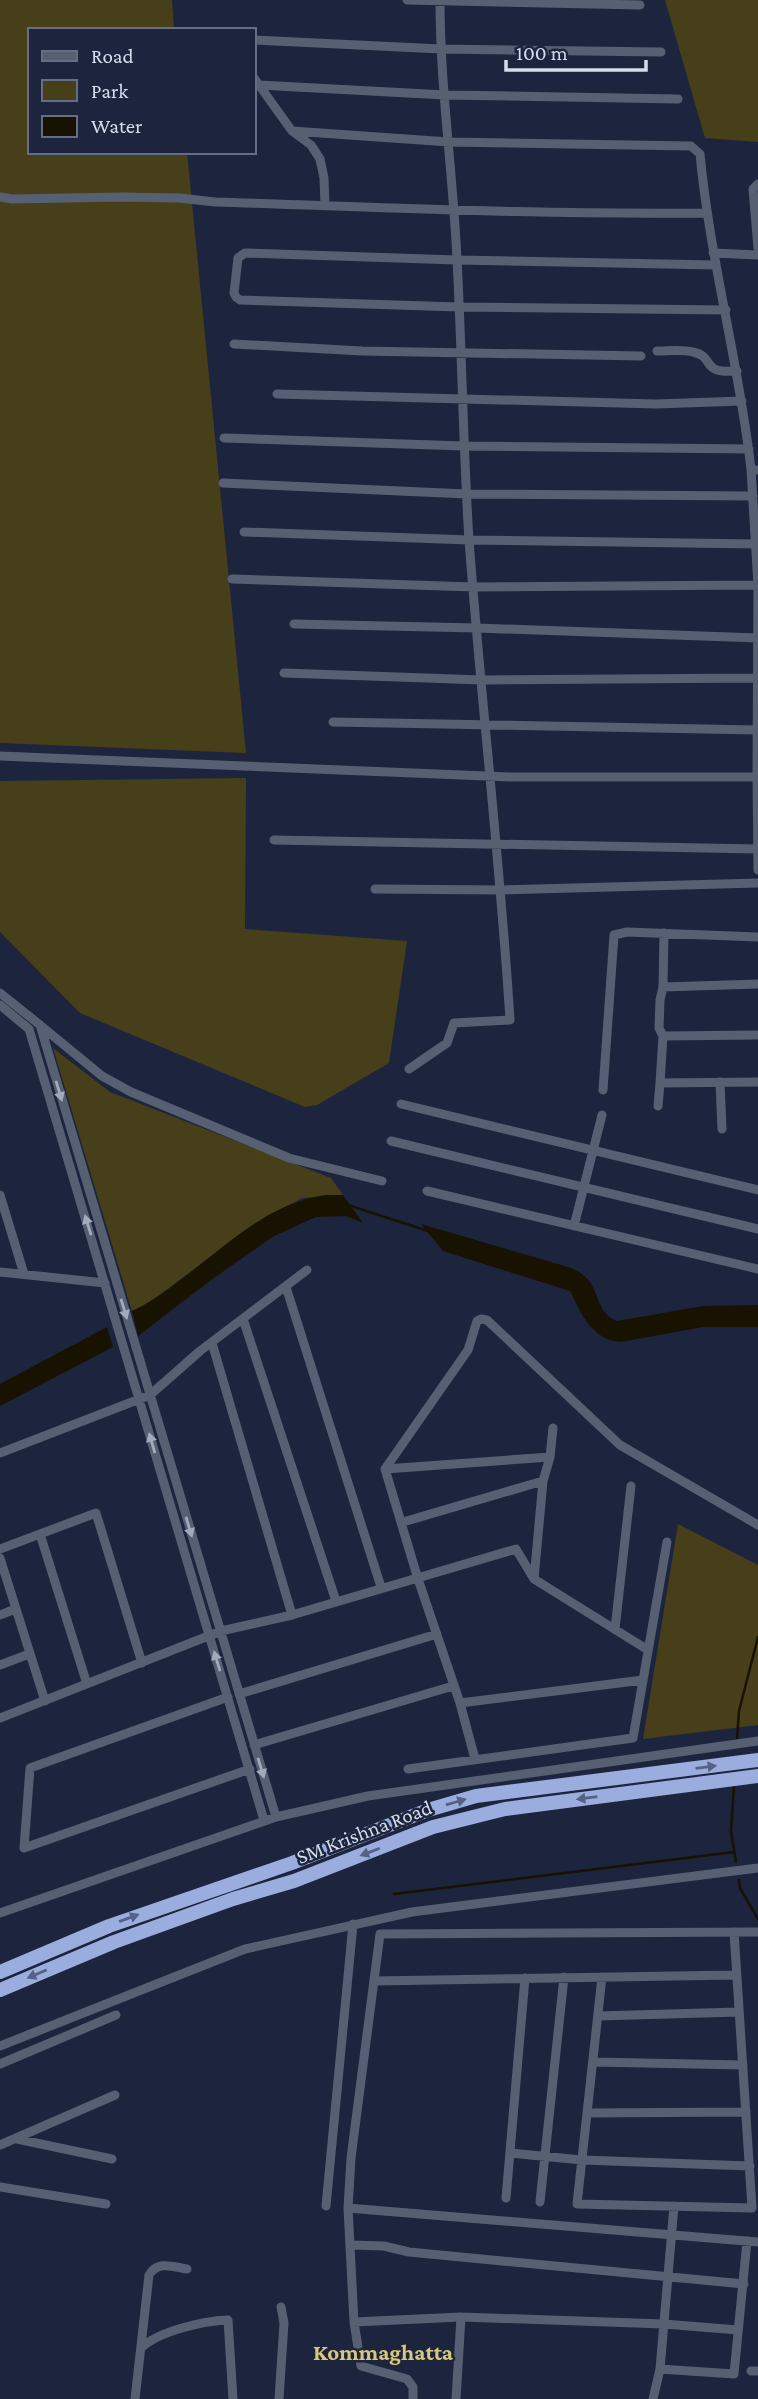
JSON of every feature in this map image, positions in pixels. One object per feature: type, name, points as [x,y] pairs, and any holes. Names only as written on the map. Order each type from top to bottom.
[{"type":"highway","name":"SM Krishna Road","points":[[0,1972],[109,1926],[292,1863],[428,1810],[476,1796],[758,1760]]},
{"type":"highway","name":"SM Krishna Road","points":[[0,1990],[74,1958],[233,1899],[294,1881],[433,1827],[479,1814],[758,1776]]},
{"type":"street","points":[[407,0],[640,5]]},
{"type":"street","points":[[409,1069],[447,1044],[454,1023],[510,1020],[502,890],[489,776],[469,540],[457,260],[441,49],[440,1]]},
{"type":"street","points":[[256,40],[441,49],[661,52]]},
{"type":"street","points":[[256,81],[445,95],[678,99]]},
{"type":"street","points":[[256,81],[292,131],[311,145],[320,159],[325,205]]},
{"type":"street","points":[[292,131],[449,142],[691,146],[699,154],[705,213],[755,470],[753,496],[758,585],[758,870]]},
{"type":"street","points":[[758,184],[753,189],[758,248]]},
{"type":"street","points":[[0,197],[179,198],[215,202],[454,209],[705,213]]},
{"type":"street","points":[[716,265],[245,253],[238,258],[234,293],[240,300],[459,307],[726,310]]},
{"type":"street","points":[[713,253],[758,255]]},
{"type":"street","points":[[234,344],[460,354],[641,356]]},
{"type":"street","points":[[657,351],[693,352],[702,356],[713,370],[737,371]]},
{"type":"street","points":[[277,394],[656,404],[742,401]]},
{"type":"street","points":[[225,438],[464,446],[749,449]]},
{"type":"street","points":[[223,483],[467,494],[753,496]]},
{"type":"street","points":[[244,532],[469,540],[757,544]]},
{"type":"street","points":[[232,579],[474,587],[758,585]]},
{"type":"street","points":[[294,624],[758,638]]},
{"type":"street","points":[[284,673],[482,680],[757,678]]},
{"type":"street","points":[[333,722],[757,730]]},
{"type":"street","points":[[0,756],[489,776],[757,776]]},
{"type":"street","points":[[274,840],[757,849]]},
{"type":"street","points":[[375,890],[502,890],[758,883]]},
{"type":"street","points":[[603,1090],[614,935],[627,932],[758,937]]},
{"type":"street","points":[[658,1106],[663,1036],[659,1028],[664,933]]},
{"type":"street","points":[[663,987],[758,984]]},
{"type":"street","points":[[0,993],[102,1076],[131,1092],[289,1158],[382,1181]]},
{"type":"street","points":[[0,1006],[29,1028],[264,1820]]},
{"type":"street","points":[[29,1028],[40,1025]]},
{"type":"street","points":[[40,1025],[276,1817]]},
{"type":"street","points":[[663,1036],[758,1035]]},
{"type":"street","points":[[720,1082],[722,1129]]},
{"type":"street","points":[[660,1083],[758,1082]]},
{"type":"street","points":[[401,1104],[758,1190]]},
{"type":"street","points":[[574,1226],[601,1115]]},
{"type":"street","points":[[391,1141],[758,1229]]},
{"type":"street","points":[[427,1191],[758,1269]]},
{"type":"street","points":[[0,1195],[24,1275]]},
{"type":"street","points":[[0,1452],[150,1395],[307,1270]]},
{"type":"street","points":[[0,1272],[105,1283]]},
{"type":"street","points":[[286,1287],[380,1587]]},
{"type":"street","points":[[243,1319],[336,1601]]},
{"type":"street","points":[[385,1469],[468,1350],[477,1321],[481,1319],[487,1320],[621,1445],[758,1525]]},
{"type":"street","points":[[212,1343],[292,1615]]},
{"type":"street","points":[[534,1579],[543,1481],[550,1457],[553,1428]]},
{"type":"street","points":[[385,1469],[550,1457]]},
{"type":"street","points":[[385,1469],[403,1521],[418,1579],[460,1703],[475,1759]]},
{"type":"street","points":[[403,1521],[543,1481]]},
{"type":"street","points":[[615,1629],[631,1486]]},
{"type":"street","points":[[0,1549],[96,1513],[142,1663]]},
{"type":"street","points":[[40,1534],[88,1684]]},
{"type":"street","points":[[408,1769],[633,1738],[667,1542]]},
{"type":"street","points":[[0,1718],[220,1632],[292,1615],[516,1549],[534,1579],[648,1650]]},
{"type":"street","points":[[1,1563],[45,1701]]},
{"type":"street","points":[[0,1615],[15,1609]]},
{"type":"street","points":[[239,1694],[437,1634]]},
{"type":"street","points":[[0,1665],[29,1654]]},
{"type":"street","points":[[460,1703],[643,1680]]},
{"type":"street","points":[[254,1745],[453,1686]]},
{"type":"street","points":[[228,1697],[30,1768],[24,1849],[250,1769]]},
{"type":"street","name":"SM Krishna Road","points":[[0,1913],[276,1817],[369,1796],[758,1741]]},
{"type":"street","points":[[0,2046],[245,1949],[412,1912],[758,1868]]},
{"type":"street","points":[[326,2206],[353,1924]]},
{"type":"street","points":[[602,1977],[578,2204],[752,2208],[734,1932]]},
{"type":"street","points":[[413,2399],[413,2387],[407,2379],[361,2367],[354,2322],[348,2208],[351,2158],[380,1934],[758,1933]]},
{"type":"street","points":[[374,1981],[736,1975]]},
{"type":"street","points":[[506,2198],[525,1978]]},
{"type":"street","points":[[540,2202],[564,1978]]},
{"type":"street","points":[[598,2016],[739,2012]]},
{"type":"street","points":[[0,2064],[116,2015]]},
{"type":"street","points":[[593,2062],[743,2064]]},
{"type":"street","points":[[0,2145],[116,2095]]},
{"type":"street","points":[[587,2113],[746,2112]]},
{"type":"street","points":[[15,2139],[112,2159]]},
{"type":"street","points":[[510,2153],[582,2160],[750,2165]]},
{"type":"street","points":[[0,2187],[107,2204]]},
{"type":"street","points":[[653,2399],[660,2369],[674,2206]]},
{"type":"street","points":[[348,2208],[758,2242]]},
{"type":"street","points":[[660,2369],[734,2374],[747,2241]]},
{"type":"street","points":[[350,2245],[384,2246],[409,2252],[744,2284]]},
{"type":"street","points":[[135,2399],[149,2275],[153,2269],[162,2265],[187,2269]]},
{"type":"street","points":[[279,2399],[284,2323],[281,2308]]},
{"type":"street","points":[[354,2322],[461,2317],[664,2324],[738,2330]]},
{"type":"street","points":[[456,2399],[461,2317]]},
{"type":"street","points":[[141,2348],[169,2333],[203,2323],[228,2320],[233,2399]]},
{"type":"green space","points":[[0,0],[172,0],[174,28],[28,28],[28,154],[187,154],[246,753],[0,743]]},
{"type":"green space","points":[[665,0],[758,0],[758,142],[705,138]]},
{"type":"green space","points":[[246,778],[245,929],[407,941],[389,1063],[317,1105],[305,1107],[80,1013],[0,932],[0,781]]},
{"type":"green space","points":[[53,1048],[110,1092],[331,1178],[343,1195],[302,1198],[240,1234],[149,1303],[132,1311]]},
{"type":"green space","points":[[678,1524],[758,1565],[758,1725],[643,1739]]},
{"type":"water","points":[[326,1195],[343,1195],[363,1223],[346,1216],[316,1217],[274,1236],[138,1336],[132,1311],[180,1281],[248,1228],[273,1213],[298,1202]]},
{"type":"water","points":[[421,1224],[576,1270],[588,1280],[605,1312],[617,1321],[703,1306],[758,1305],[758,1327],[703,1327],[621,1342],[611,1340],[595,1331],[589,1324],[570,1291],[443,1251]]},
{"type":"water","points":[[107,1327],[113,1347],[0,1406],[0,1384]]},
{"type":"waterway","points":[[348,1205],[428,1231]]},
{"type":"waterway","points":[[737,1740],[739,1711],[758,1637]]},
{"type":"waterway","points":[[734,1785],[731,1831],[736,1862]]},
{"type":"waterway","points":[[394,1894],[734,1852]]},
{"type":"waterway","points":[[739,1880],[740,1888],[758,1919]]},
{"type":"district","name":"Kommaghatta","points":[[383,2352]]}]
